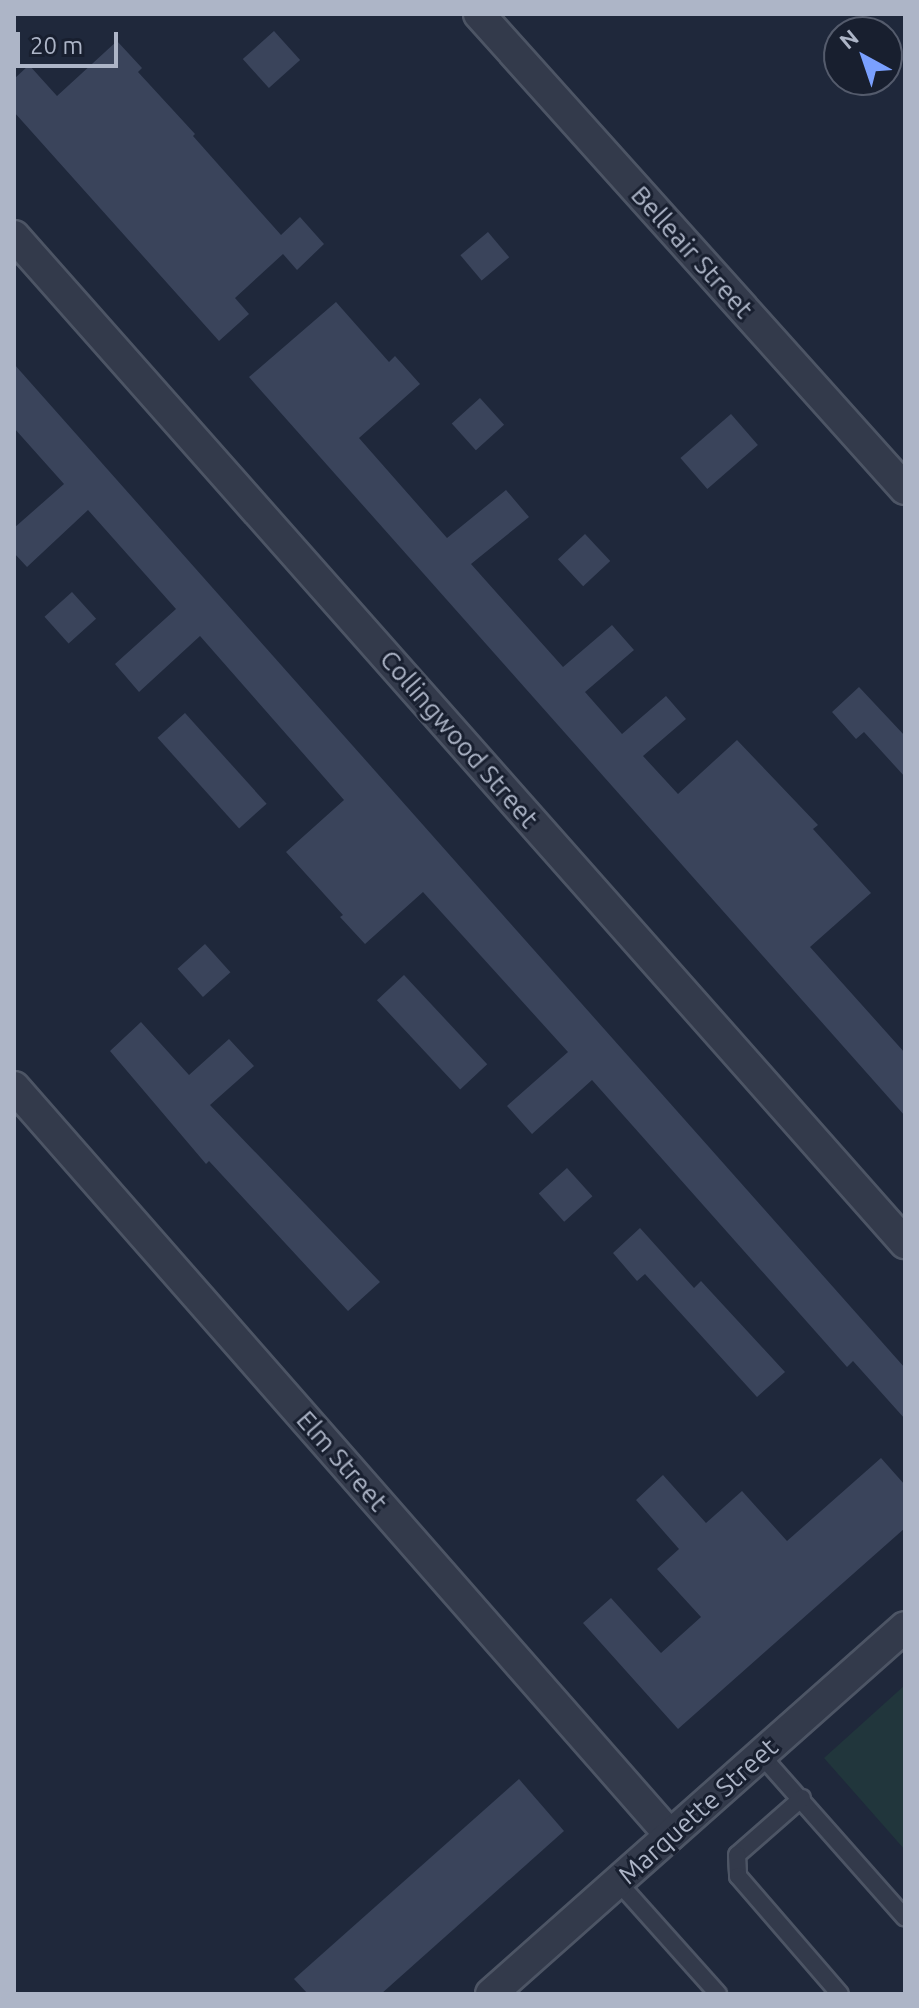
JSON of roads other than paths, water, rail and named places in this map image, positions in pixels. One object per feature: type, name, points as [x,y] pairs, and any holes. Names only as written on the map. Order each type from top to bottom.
[{"type":"street","name":"Belleair Street","points":[[479,14],[905,489]]},
{"type":"street","name":"Collingwood Street","points":[[14,236],[905,1243]]},
{"type":"street","name":"Elm Street","points":[[14,1087],[670,1835]]},
{"type":"street","name":"Marquette Street","points":[[491,1994],[905,1627]]},
{"type":"lane","points":[[761,1755],[905,1918]]},
{"type":"lane","points":[[802,1798],[737,1855],[738,1876],[840,1994]]},
{"type":"lane","points":[[618,1882],[718,1994]]}]
